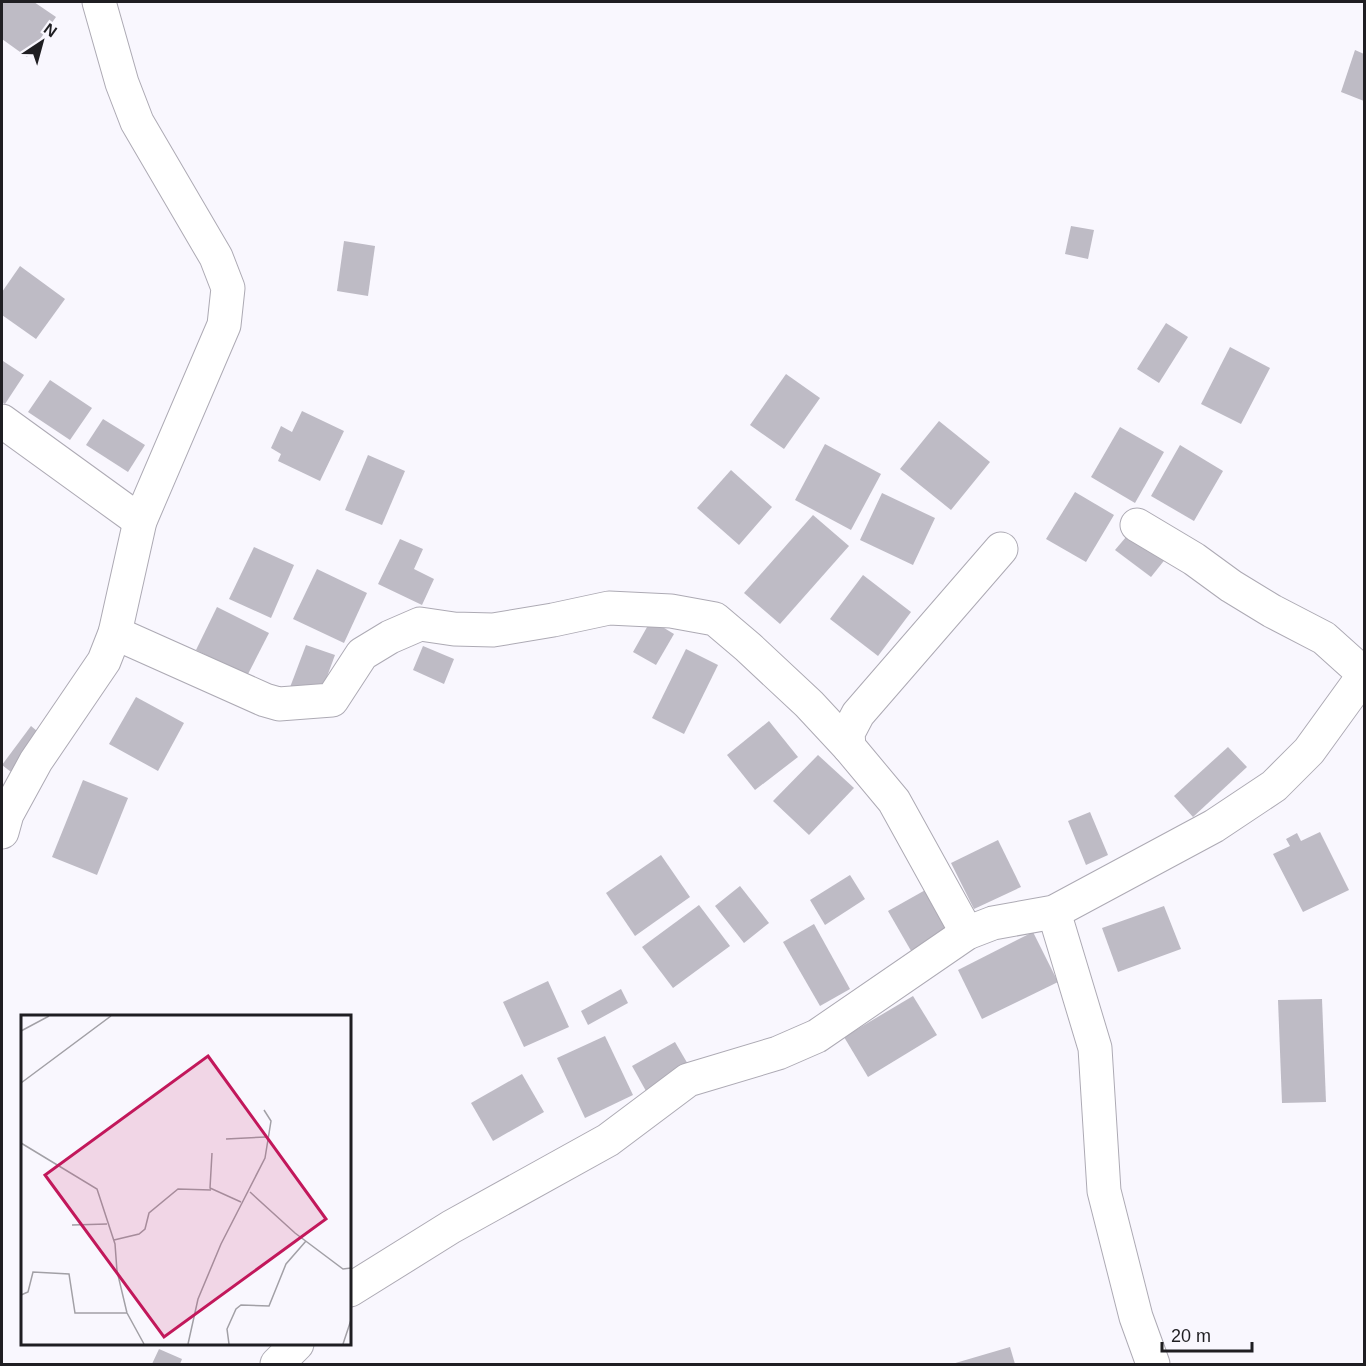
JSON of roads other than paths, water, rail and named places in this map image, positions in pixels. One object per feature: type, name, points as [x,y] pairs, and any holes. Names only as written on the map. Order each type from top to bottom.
[{"type":"street","points":[[2,832],[7,814],[36,761],[104,662],[115,633],[140,521],[224,325],[228,288],[216,256],[137,122],[122,84],[99,2]]},
{"type":"street","points":[[2,421],[140,521]]},
{"type":"street","points":[[351,1289],[451,1227],[608,1140],[688,1080],[778,1053],[817,1036],[967,933],[993,922],[1054,912],[1214,826],[1274,786],[1309,751],[1365,675],[1324,638],[1272,611],[1231,586],[1194,559],[1137,525]]},
{"type":"street","points":[[849,747],[848,734],[858,714],[1001,549]]},
{"type":"street","points":[[115,633],[265,700],[279,704],[332,700],[362,654],[390,637],[420,624],[454,629],[493,630],[609,608],[670,611],[715,619],[809,704],[894,801],[967,933]]},
{"type":"street","points":[[1054,912],[1095,1048],[1104,1191],[1136,1317],[1153,1365]]},
{"type":"street","points":[[277,1365],[296,1345]]}]
